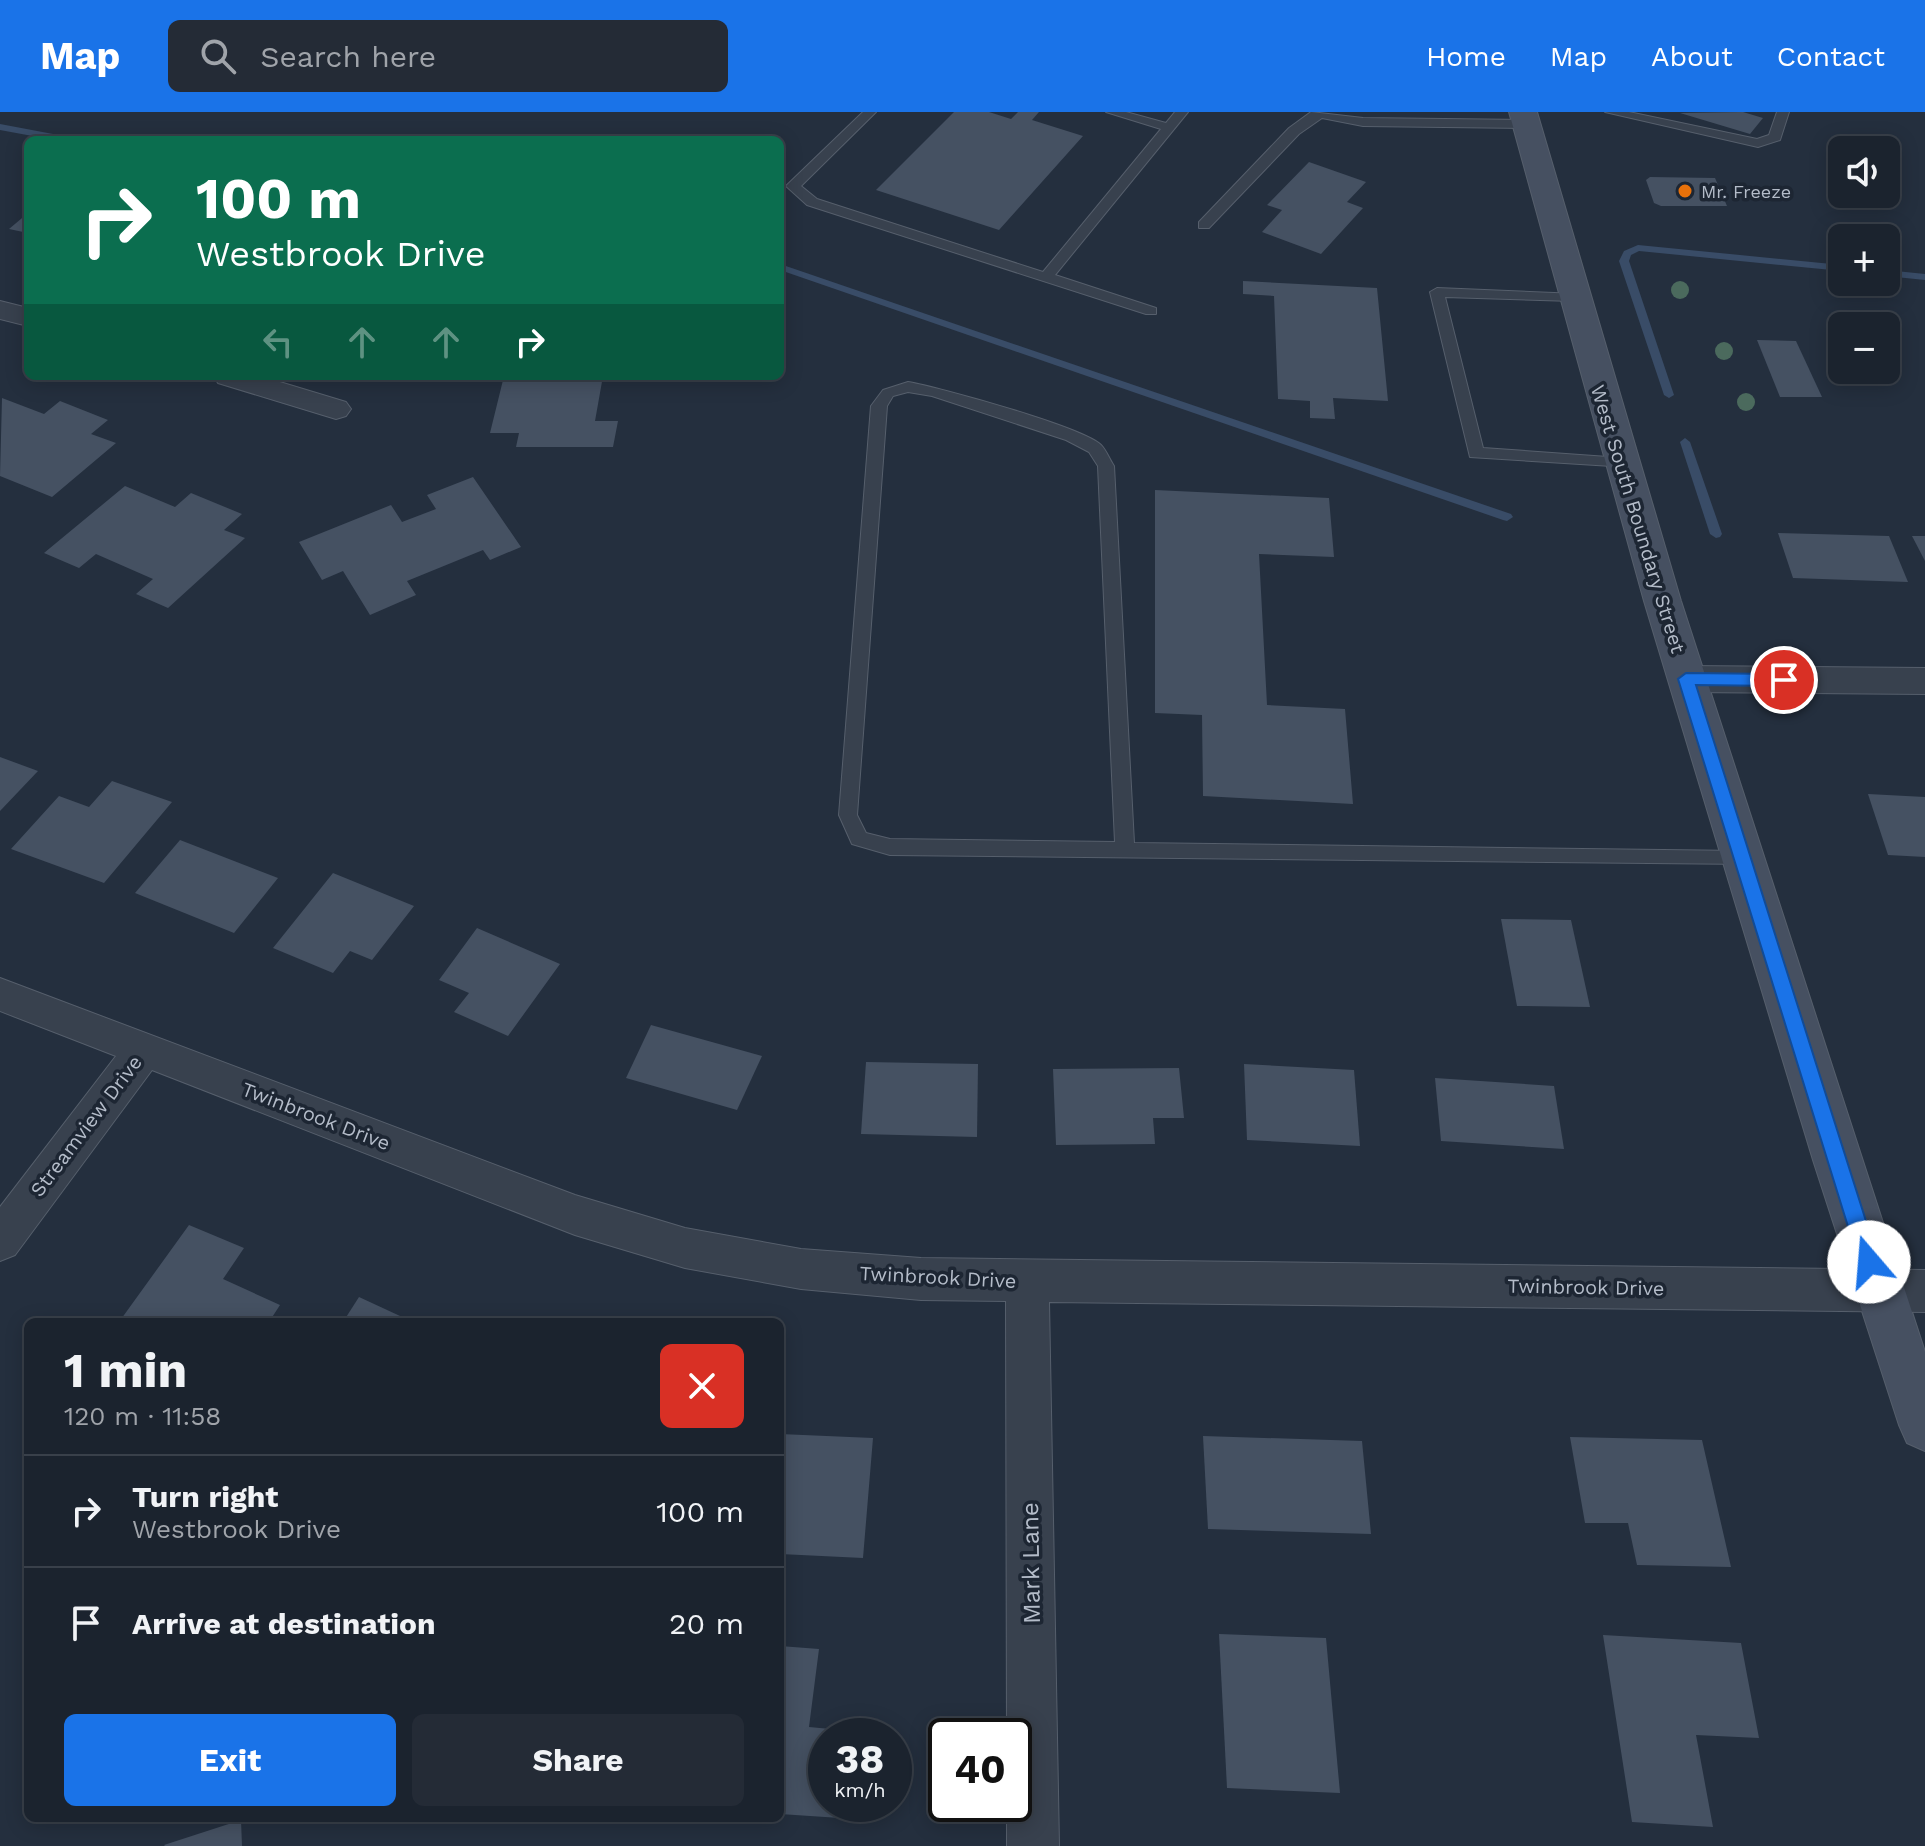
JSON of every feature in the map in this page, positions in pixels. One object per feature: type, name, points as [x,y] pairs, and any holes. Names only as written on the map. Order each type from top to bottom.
[{"type":"street","name":"West South Boundary Street","points":[[1524,118],[1573,297],[1686,679],[1878,1291],[1925,1425]]},
{"type":"street","points":[[0,310],[24,316]]},
{"type":"street","points":[[241,380],[336,409]]},
{"type":"street","points":[[1686,679],[1925,681]]},
{"type":"street","name":"Twinbrook Drive","points":[[0,994],[575,1215],[685,1248],[801,1269],[921,1279],[1925,1291]]},
{"type":"street","name":"Streamview Drive","points":[[0,1241],[144,1050]]},
{"type":"street","name":"Mark Lane","points":[[1027,1281],[1033,1846]]},
{"type":"lane","points":[[870,112],[793,186],[812,202],[1151,311]]},
{"type":"lane","points":[[1112,112],[1170,128]]},
{"type":"lane","points":[[1046,277],[1182,112]]},
{"type":"lane","points":[[1611,112],[1758,143],[1775,137],[1783,112]]},
{"type":"lane","points":[[1204,225],[1294,131],[1319,113],[1363,122],[1524,118]]},
{"type":"lane","points":[[1573,297],[1437,292],[1476,453],[1622,463]]},
{"type":"lane","points":[[1125,849],[1106,466],[1095,448],[1071,436],[934,391],[908,387],[888,393],[879,406],[848,815],[859,839],[890,847],[1742,859]]},
{"type":"building","points":[[954,112],[989,112],[1011,119],[1018,112],[1039,112],[1032,120],[1083,136],[999,230],[876,190]]},
{"type":"building","points":[[1743,112],[1763,118],[1750,134],[1680,113]]},
{"type":"building","points":[[1309,162],[1366,182],[1347,202],[1363,208],[1321,254],[1262,232],[1282,210],[1267,205]]},
{"type":"building","name":"Mr. Freeze","points":[[1650,177],[1715,178],[1727,206],[1661,206],[1654,203],[1646,180]]},
{"type":"building","points":[[24,216],[24,232],[9,229]]},
{"type":"building","points":[[1243,281],[1377,288],[1388,401],[1333,398],[1335,419],[1310,418],[1310,401],[1278,399],[1274,296],[1243,294]]},
{"type":"building","points":[[1757,340],[1796,341],[1822,397],[1780,397]]},
{"type":"building","points":[[503,380],[602,380],[595,421],[618,421],[613,447],[516,447],[519,433],[490,433]]},
{"type":"building","points":[[2,398],[44,414],[60,401],[108,420],[91,434],[116,443],[52,497],[0,476]]},
{"type":"building","points":[[473,477],[521,547],[490,560],[483,550],[407,581],[416,595],[370,615],[343,571],[322,580],[299,542],[391,505],[402,522],[436,509],[427,495]]},
{"type":"building","points":[[125,486],[175,507],[191,493],[242,514],[224,530],[245,538],[168,608],[136,594],[153,579],[96,554],[79,568],[44,553]]},
{"type":"building","points":[[1155,490],[1329,498],[1334,557],[1259,554],[1267,705],[1345,709],[1353,804],[1203,796],[1202,715],[1155,713]]},
{"type":"building","points":[[1778,533],[1889,536],[1908,582],[1793,578]]},
{"type":"building","points":[[1912,536],[1925,536],[1925,561]]},
{"type":"building","points":[[0,757],[38,771],[0,811]]},
{"type":"building","points":[[112,781],[172,802],[104,883],[11,849],[59,796],[89,807]]},
{"type":"building","points":[[1868,794],[1925,797],[1925,857],[1888,855]]},
{"type":"building","points":[[180,840],[278,878],[234,933],[135,893]]},
{"type":"building","points":[[333,873],[414,906],[372,960],[350,951],[333,973],[273,948]]},
{"type":"building","points":[[1501,919],[1571,920],[1590,1007],[1517,1006]]},
{"type":"building","points":[[477,928],[560,964],[508,1036],[454,1012],[469,993],[439,980]]},
{"type":"building","points":[[651,1025],[762,1056],[737,1110],[626,1078]]},
{"type":"building","points":[[866,1062],[978,1064],[977,1137],[861,1134]]},
{"type":"building","points":[[1244,1064],[1354,1070],[1360,1146],[1247,1140]]},
{"type":"building","points":[[1179,1068],[1184,1118],[1153,1118],[1155,1144],[1056,1145],[1053,1069]]},
{"type":"building","points":[[1435,1078],[1554,1086],[1564,1149],[1441,1141]]},
{"type":"building","points":[[189,1225],[244,1248],[223,1279],[280,1305],[272,1318],[122,1318]]},
{"type":"building","points":[[359,1297],[404,1318],[346,1318]]},
{"type":"building","points":[[784,1434],[873,1438],[863,1558],[784,1554]]},
{"type":"building","points":[[1203,1436],[1362,1441],[1371,1534],[1208,1529]]},
{"type":"building","points":[[1570,1437],[1702,1440],[1731,1567],[1637,1565],[1628,1523],[1585,1523]]},
{"type":"building","points":[[1219,1634],[1326,1638],[1340,1793],[1227,1788]]},
{"type":"building","points":[[1603,1635],[1741,1643],[1759,1738],[1696,1735],[1713,1827],[1632,1822]]},
{"type":"building","points":[[784,1646],[819,1649],[808,1718],[808,1816],[784,1814]]},
{"type":"building","points":[[235,1822],[241,1822],[242,1846],[164,1845]]},
{"type":"waterway","points":[[0,127],[48,136]]},
{"type":"waterway","points":[[1669,395],[1624,261],[1627,253],[1638,248],[1828,267]]},
{"type":"waterway","points":[[784,268],[1507,517]]},
{"type":"waterway","points":[[1900,274],[1925,277]]},
{"type":"waterway","points":[[1685,442],[1716,534]]},
{"type":"place","name":"Mr. Freeze","points":[[1685,191]]},
{"type":"route","points":[[1784,680],[1686,679],[1869,1262]]}]
